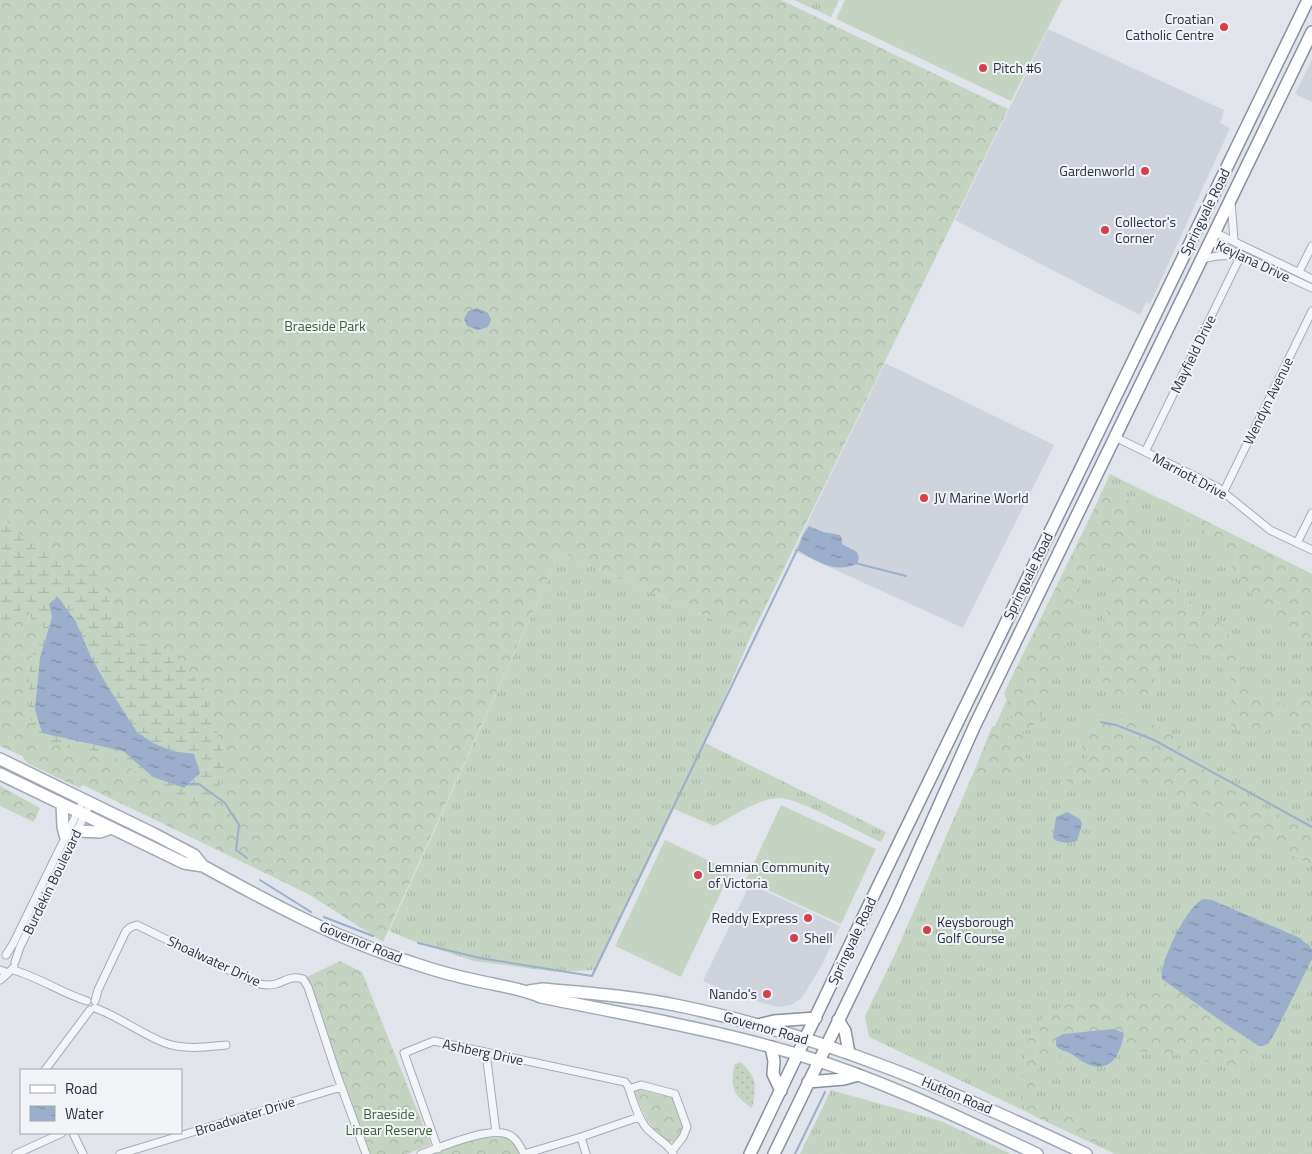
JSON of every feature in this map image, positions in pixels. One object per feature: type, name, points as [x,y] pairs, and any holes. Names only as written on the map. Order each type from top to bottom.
[{"type":"main road","name":"Springvale Road","points":[[750,1154],[1308,0]]},
{"type":"main road","name":"Springvale Road","points":[[774,1154],[894,906],[975,725],[1312,32]]},
{"type":"main road","name":"Keylana Drive","points":[[1197,229],[1212,236]]},
{"type":"main road","name":"Governor Road","points":[[0,759],[194,855],[203,866]]},
{"type":"main road","name":"Governor Road","points":[[0,774],[184,864],[203,866],[279,906],[369,947],[414,964],[529,992],[541,997],[695,1028],[818,1061]]},
{"type":"main road","points":[[62,804],[65,835]]},
{"type":"main road","points":[[78,831],[100,832],[110,828]]},
{"type":"main road","name":"Governor Road","points":[[529,992],[543,988],[641,999],[758,1025],[826,1045]]},
{"type":"main road","points":[[758,1025],[774,1021],[816,1018]]},
{"type":"main road","points":[[838,1020],[845,1031],[849,1053]]},
{"type":"main road","name":"Hutton Road","points":[[826,1045],[955,1094],[1086,1154]]},
{"type":"main road","points":[[771,1047],[774,1074],[781,1091]]},
{"type":"main road","name":"Hutton Road","points":[[818,1061],[922,1100],[1037,1154]]},
{"type":"main road","points":[[808,1082],[858,1075]]},
{"type":"street","points":[[1231,198],[1234,240]]},
{"type":"street","name":"Keylana Drive","points":[[1212,236],[1234,240],[1312,279]]},
{"type":"street","name":"Keylana Drive","points":[[1212,236],[1241,255],[1312,288]]},
{"type":"street","points":[[1299,272],[1312,246]]},
{"type":"street","points":[[1202,259],[1241,255]]},
{"type":"street","name":"Mayfield Drive","points":[[1145,452],[1241,255]]},
{"type":"street","name":"Wendyn Avenue","points":[[1224,492],[1312,311]]},
{"type":"street","name":"Marriott Drive","points":[[1115,437],[1224,492],[1266,528],[1312,550]]},
{"type":"street","points":[[1297,543],[1312,513]]},
{"type":"street","name":"Burdekin Boulevard","points":[[2,957],[13,944],[65,835],[81,814],[87,801]]},
{"type":"street","name":"Burdekin Boulevard","points":[[0,980],[13,967],[20,947],[78,831],[81,814]]},
{"type":"street","name":"Shoalwater Drive","points":[[91,1005],[126,932],[131,927],[137,925],[255,982],[265,985],[298,977],[303,979],[308,987],[341,1087],[366,1154]]},
{"type":"street","points":[[2,957],[12,957],[13,967]]},
{"type":"street","points":[[0,970],[13,967],[166,1043],[195,1048],[226,1045]]},
{"type":"street","points":[[46,1069],[91,1005]]},
{"type":"street","name":"Ashberg Drive","points":[[438,1148],[404,1053],[434,1041],[622,1082],[629,1089]]},
{"type":"street","points":[[486,1053],[496,1132]]},
{"type":"street","points":[[641,1085],[671,1092],[676,1096],[687,1127],[673,1152],[656,1138],[639,1117],[629,1089],[641,1085]]},
{"type":"street","name":"Broadwater Drive","points":[[120,1154],[341,1087]]},
{"type":"street","points":[[420,1154],[482,1134],[496,1132],[508,1134],[518,1142],[524,1154],[639,1117]]},
{"type":"street","points":[[16,1154],[60,1134]]},
{"type":"street","points":[[73,1134],[83,1154]]},
{"type":"street","points":[[581,1137],[586,1154]]},
{"type":"shaded area","points":[[1048,29],[1224,110],[1220,123],[1230,128],[1150,304],[1146,302],[1140,315],[955,220]]},
{"type":"shaded area","points":[[1312,60],[1312,102],[1295,94]]},
{"type":"shaded area","name":"JV Marine World","points":[[885,363],[1054,445],[963,628],[794,551]]},
{"type":"shaded area","points":[[750,884],[840,926],[823,963],[802,998],[791,1005],[778,1007],[737,996],[703,981]]},
{"type":"green space","name":"Braeside Park","points":[[0,0],[781,0],[1008,109],[751,636],[560,552],[383,942],[310,895],[83,785],[79,788],[27,763],[22,756],[0,746]]},
{"type":"green space","points":[[794,0],[839,0],[831,17]]},
{"type":"green space","name":"Pitch #6","points":[[845,0],[1062,0],[1011,101],[836,19]]},
{"type":"green space","name":"Keysborough Golf Course","points":[[1110,474],[1312,574],[1312,1154],[1115,1154],[869,1037],[865,1016],[896,952],[973,774]]},
{"type":"green space","points":[[1104,489],[1135,503],[1135,534],[1170,566],[1181,594],[1223,625],[1260,699],[1291,705],[1312,698],[1312,738],[1277,721],[1256,741],[1231,726],[1231,675],[1189,644],[1164,653],[1147,701],[1107,695],[1095,658],[1114,579],[1115,563],[1097,555],[1082,575],[1074,625],[1050,686],[1040,721],[1023,732],[1027,763],[1013,784],[973,774],[992,727],[1013,717],[1004,693]]},
{"type":"green space","points":[[1160,498],[1312,574],[1312,641],[1283,631],[1274,625],[1223,554],[1202,530]]},
{"type":"green space","points":[[0,514],[20,534],[38,548],[93,568],[104,587],[116,620],[137,642],[174,655],[205,690],[228,770],[216,791],[198,803],[161,789],[106,752],[67,748],[40,738],[28,713],[30,662],[44,626],[33,624],[28,608],[28,600],[12,624],[0,625]],"holes":[[[49,604],[91,657],[137,732],[153,743],[172,751],[194,754],[153,777],[123,751],[42,733],[35,709],[40,658],[52,617]]]},
{"type":"green space","points":[[560,552],[751,636],[705,743],[886,832],[881,842],[813,809],[786,799],[769,799],[761,802],[714,826],[674,809],[596,970],[556,972],[474,961],[418,943],[389,931]]},
{"type":"green space","points":[[1133,714],[1175,735],[1187,758],[1226,785],[1263,807],[1309,829],[1312,832],[1312,864],[1232,831],[1184,799],[1143,782],[1091,776],[1069,789],[1064,770],[1088,761],[1078,735],[1094,718]]},
{"type":"green space","points":[[0,786],[40,808],[34,822],[0,806]]},
{"type":"green space","points":[[781,805],[876,849],[841,924],[746,880]]},
{"type":"green space","points":[[665,840],[731,871],[681,977],[615,946]]},
{"type":"green space","name":"Braeside Linear Reserve","points":[[340,961],[362,972],[431,1145],[406,1154],[369,1154],[307,977]]},
{"type":"green space","points":[[1155,980],[1168,984],[1259,1046],[1252,1066],[1248,1071],[1173,1054],[1120,1050],[1124,1033],[1114,1029],[1063,1034],[1057,1038],[1056,1046],[1061,1051],[1059,1058],[1056,1061],[1045,1058],[1039,1068],[1035,1080],[1035,1092],[1039,1103],[1074,1113],[1089,1121],[1103,1135],[1097,1145],[1036,1117],[1020,1103],[1025,1051],[1030,1035],[1038,1022],[1051,1012],[1083,1000],[1152,993]]},
{"type":"green space","points":[[740,1062],[750,1072],[754,1081],[754,1098],[751,1108],[734,1090],[734,1065]]},
{"type":"green space","points":[[639,1088],[660,1095],[661,1092],[673,1095],[682,1124],[684,1123],[676,1142],[668,1141],[649,1123],[634,1091]]},
{"type":"green space","points":[[831,1090],[941,1121],[1011,1154],[800,1154]]},
{"type":"green space","points":[[507,1137],[520,1150],[520,1154],[427,1154],[479,1138]]},
{"type":"water","points":[[477,308],[488,313],[491,320],[488,327],[478,330],[467,326],[464,319],[468,311]]},
{"type":"water","points":[[809,526],[823,532],[840,535],[842,544],[857,552],[859,558],[857,564],[841,568],[833,567],[797,550]]},
{"type":"water","points":[[58,597],[76,622],[91,657],[137,732],[153,743],[172,751],[194,754],[200,773],[184,788],[153,777],[123,751],[42,733],[35,709],[40,658],[52,617],[49,604]]},
{"type":"water","points":[[1067,812],[1080,819],[1082,824],[1077,841],[1068,843],[1055,840],[1053,837],[1056,817]]},
{"type":"water","points":[[1204,899],[1212,900],[1300,938],[1312,949],[1312,959],[1276,1031],[1269,1043],[1263,1046],[1259,1046],[1221,1021],[1162,979],[1165,960],[1176,934],[1190,911],[1197,903]]},
{"type":"water","points":[[1114,1029],[1124,1033],[1123,1040],[1114,1059],[1105,1066],[1098,1067],[1087,1064],[1056,1046],[1056,1038],[1063,1034]]},
{"type":"waterway","points":[[418,943],[480,958],[592,976],[797,550],[799,550]]},
{"type":"waterway","points":[[855,563],[906,576]]},
{"type":"waterway","points":[[1101,722],[1116,725],[1154,740],[1312,827]]},
{"type":"waterway","points":[[188,784],[199,784],[225,803],[239,825],[236,850],[247,858]]},
{"type":"waterway","points":[[260,880],[311,912]]},
{"type":"waterway","points":[[324,917],[373,936]]},
{"type":"waterway","points":[[795,1154],[825,1092]]},
{"type":"place","name":"Croatian Catholic Centre","points":[[1224,27]]},
{"type":"place","name":"Pitch #6","points":[[983,68]]},
{"type":"place","name":"Gardenworld","points":[[1145,171]]},
{"type":"place","name":"Collector's Corner","points":[[1105,230]]},
{"type":"place","name":"JV Marine World","points":[[924,498]]},
{"type":"place","name":"Lemnian Community of Victoria","points":[[698,875]]},
{"type":"place","name":"Reddy Express","points":[[808,918]]},
{"type":"place","name":"Keysborough Golf Course","points":[[927,930]]},
{"type":"place","name":"Shell","points":[[794,938]]},
{"type":"place","name":"Nando's","points":[[767,994]]}]
